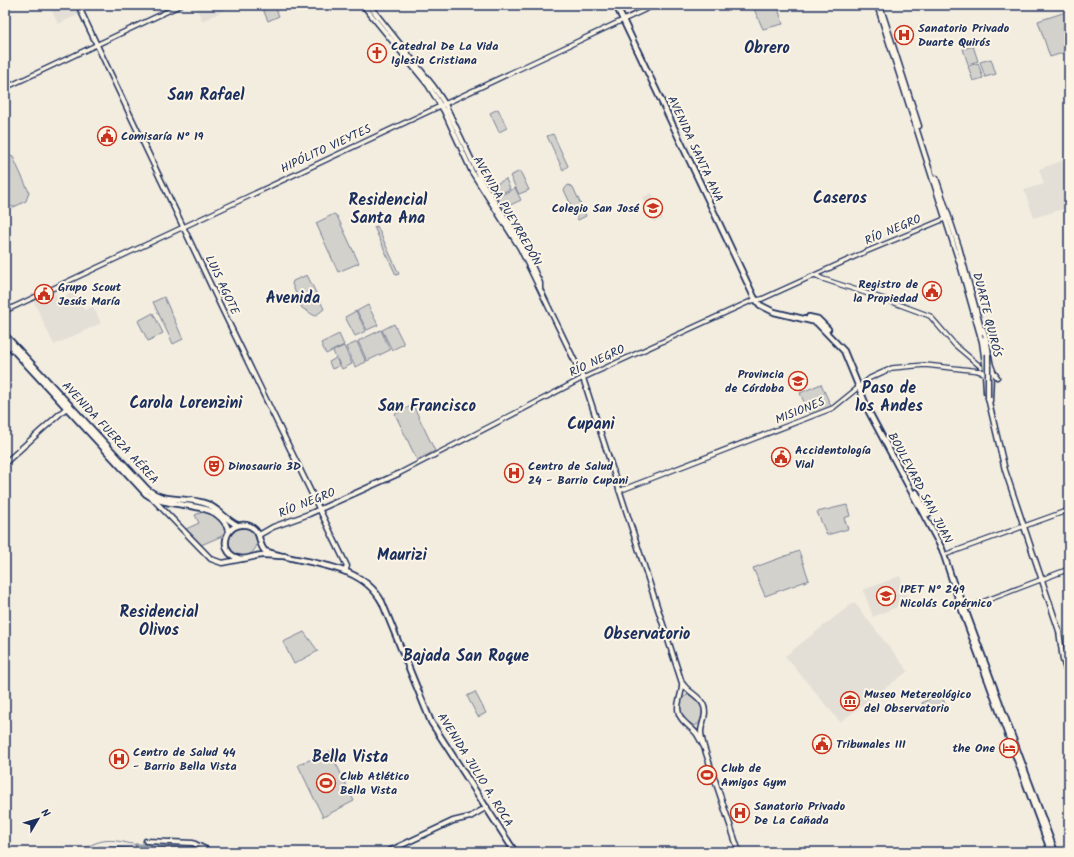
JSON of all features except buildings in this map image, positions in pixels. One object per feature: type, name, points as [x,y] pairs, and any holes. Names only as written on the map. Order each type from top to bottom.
[{"type":"main road","name":"LUIS AGOTE","points":[[78,5],[320,510],[346,566],[345,572]]},
{"type":"main road","name":"AVENIDA PUEYRREDÓN","points":[[363,5],[443,105]]},
{"type":"main road","name":"AVENIDA PUEYRREDÓN","points":[[369,5],[431,82],[482,182],[523,246],[540,283],[540,288],[583,378],[682,683],[678,709],[679,714],[684,723],[691,728],[704,747]]},
{"type":"main road","name":"AVENIDA SANTA ANA","points":[[616,5],[756,300]]},
{"type":"main road","name":"DUARTE QUIRÓS","points":[[877,5],[948,218],[976,317],[984,359],[987,399],[1005,470],[1059,631],[1063,663],[1069,679]]},
{"type":"main road","name":"DUARTE QUIRÓS","points":[[880,5],[980,323],[988,354],[988,398],[990,410]]},
{"type":"main road","name":"BOULEVARD SAN JUAN","points":[[756,300],[760,305],[774,312],[813,321],[820,325],[844,351],[871,416],[933,530],[946,560],[1051,852]]},
{"type":"main road","points":[[980,323],[989,344],[990,369],[997,378]]},
{"type":"main road","name":"AVENIDA FUERZA AÉREA","points":[[5,335],[146,494],[153,499],[169,504],[204,508],[221,518],[229,532]]},
{"type":"main road","name":"AVENIDA FUERZA AÉREA","points":[[5,341],[150,492],[168,499],[195,501],[207,504],[218,509],[230,521],[238,525]]},
{"type":"main road","points":[[984,359],[979,369],[991,376],[990,410]]},
{"type":"main road","points":[[985,372],[988,370],[990,364]]},
{"type":"main road","name":"BOULEVARD SAN JUAN","points":[[859,386],[873,415],[922,503],[947,554],[964,610],[1055,852]]},
{"type":"main road","points":[[5,463],[70,407]]},
{"type":"main road","name":"RÍO NEGRO","points":[[259,535],[273,527],[320,510],[398,474]]},
{"type":"main road","name":"AVENIDA JULIO A. ROCA","points":[[153,499],[211,559],[222,563],[254,556],[285,556]]},
{"type":"main road","points":[[243,559],[232,556],[228,550],[226,538],[229,532],[238,525],[250,526],[259,535],[260,541],[258,550],[254,556]]},
{"type":"main road","name":"AVENIDA JULIO A. ROCA","points":[[260,541],[262,548],[265,551],[345,572],[365,581],[380,598],[431,722],[515,852]]},
{"type":"main road","points":[[939,557],[946,560]]},
{"type":"main road","name":"AVENIDA PUEYRREDÓN","points":[[682,683],[704,706],[705,713],[701,735],[739,852]]},
{"type":"main road","points":[[681,697],[686,694],[692,694]]},
{"type":"main road","points":[[691,728],[698,728],[702,723]]},
{"type":"main road","points":[[387,852],[453,821],[472,817],[487,807]]},
{"type":"main road","points":[[146,841],[193,843],[211,852]]},
{"type":"main road","points":[[96,852],[100,850],[148,852]]},
{"type":"street","points":[[5,88],[181,5]]},
{"type":"street","name":"HIPÓLITO VIEYTES","points":[[5,312],[655,5]]},
{"type":"street","name":"RÍO NEGRO","points":[[398,474],[583,378],[751,301],[948,218]]},
{"type":"street","points":[[815,275],[823,279],[895,302],[930,316],[979,369]]},
{"type":"street","name":"MISIONES","points":[[620,491],[833,408],[872,376],[894,368],[925,365],[979,369]]},
{"type":"street","points":[[947,554],[1069,510]]},
{"type":"street","points":[[964,610],[1069,569]]},
{"type":"shaded area","points":[[49,5],[73,5],[78,15],[58,24]]},
{"type":"shaded area","points":[[195,5],[236,5],[202,21]]},
{"type":"shaded area","points":[[261,5],[274,5],[279,16],[268,21]]},
{"type":"shaded area","points":[[759,5],[777,5],[783,24],[763,29],[753,7]]},
{"type":"shaded area","points":[[1069,11],[1069,51],[1050,57],[1038,21]]},
{"type":"shaded area","points":[[973,46],[978,61],[968,64],[963,49]]},
{"type":"shaded area","points":[[991,59],[996,74],[985,77],[980,62]]},
{"type":"shaded area","points":[[978,63],[983,78],[973,81],[968,66]]},
{"type":"shaded area","points":[[498,109],[507,128],[499,132],[490,113]]},
{"type":"shaded area","points":[[553,134],[568,166],[563,170],[547,136]]},
{"type":"shaded area","points":[[5,154],[13,157],[29,192],[26,201],[14,207],[5,206]]},
{"type":"shaded area","points":[[1064,160],[1069,174],[1069,207],[1034,218],[1024,190],[1044,184],[1039,169]]},
{"type":"shaded area","points":[[520,171],[529,190],[519,194],[510,176]]},
{"type":"shaded area","points":[[506,179],[510,189],[496,196],[492,186]]},
{"type":"shaded area","points":[[568,185],[573,187],[586,216],[578,220],[564,190]]},
{"type":"shaded area","points":[[515,188],[521,200],[502,209],[497,197]]},
{"type":"shaded area","name":"Colegio San José","points":[[652,193],[663,219],[654,222],[643,197]]},
{"type":"shaded area","points":[[334,214],[337,216],[359,263],[338,272],[316,223]]},
{"type":"shaded area","points":[[377,226],[399,274],[396,275],[374,227]]},
{"type":"shaded area","points":[[307,275],[324,309],[315,316],[302,308],[292,284],[293,281]]},
{"type":"shaded area","points":[[75,291],[84,310],[93,306],[101,323],[54,345],[34,302],[55,292],[58,299]]},
{"type":"shaded area","points":[[164,297],[183,339],[173,344],[153,302]]},
{"type":"shaded area","points":[[368,305],[378,325],[367,330],[357,311]]},
{"type":"shaded area","points":[[356,311],[366,331],[355,336],[345,317]]},
{"type":"shaded area","points":[[153,313],[163,333],[148,341],[138,321]]},
{"type":"shaded area","points":[[394,324],[404,344],[392,350],[382,330]]},
{"type":"shaded area","points":[[381,330],[390,350],[367,361],[358,341]]},
{"type":"shaded area","points":[[339,334],[344,345],[326,354],[321,343]]},
{"type":"shaded area","points":[[357,342],[366,362],[355,367],[346,347]]},
{"type":"shaded area","points":[[344,346],[352,364],[342,369],[337,359],[339,366],[332,369],[329,362],[336,358],[333,351]]},
{"type":"shaded area","points":[[821,384],[831,406],[810,415],[800,393]]},
{"type":"shaded area","points":[[413,405],[435,451],[417,460],[395,414]]},
{"type":"shaded area","points":[[847,505],[850,516],[844,518],[848,529],[827,535],[817,512]]},
{"type":"shaded area","points":[[205,511],[219,520],[226,529],[222,536],[201,545],[186,529],[199,523],[195,515]]},
{"type":"shaded area","points":[[243,528],[253,532],[257,542],[253,552],[243,556],[233,552],[229,542],[233,532]]},
{"type":"shaded area","points":[[799,551],[809,580],[765,596],[753,568]]},
{"type":"shaded area","name":"IPET N° 249 Nicolás Copérnico","points":[[900,576],[909,602],[873,617],[863,590]]},
{"type":"shaded area","points":[[854,602],[908,671],[840,722],[785,656]]},
{"type":"shaded area","points":[[304,632],[318,651],[294,664],[283,642]]},
{"type":"shaded area","points":[[475,692],[486,713],[478,717],[467,696]]},
{"type":"shaded area","points":[[941,692],[945,705],[928,711],[924,709],[922,703]]},
{"type":"shaded area","points":[[687,695],[692,695],[702,707],[702,719],[697,725],[691,726],[685,719],[681,710],[681,702]]},
{"type":"shaded area","name":"Club Atlético Bella Vista","points":[[330,751],[354,801],[323,817],[298,765]]},
{"type":"shaded area","points":[[135,844],[172,844],[190,846],[207,852],[136,849]]},
{"type":"waterway","points":[[77,852],[93,844],[111,840],[136,845]]},
{"type":"place","name":"Sanatorio Privado Duarte Quirós","points":[[904,35]]},
{"type":"place","name":"Catedral De La Vida Iglesia Cristiana","points":[[377,53]]},
{"type":"place","name":"Comisaría N° 19","points":[[107,136]]},
{"type":"place","name":"Colegio San José","points":[[653,208]]},
{"type":"place","name":"Registro de la Propiedad","points":[[932,291]]},
{"type":"place","name":"Grupo Scout Jesús María","points":[[44,294]]},
{"type":"place","name":"Provincia de Córdoba","points":[[798,381]]},
{"type":"place","name":"Accidentología Vial","points":[[781,457]]},
{"type":"place","name":"Dinosaurio 3D","points":[[214,466]]},
{"type":"place","name":"Centro de Salud 24 - Barrio Cupani","points":[[514,473]]},
{"type":"place","name":"IPET N° 249 Nicolás Copérnico","points":[[886,596]]},
{"type":"place","name":"Museo Metereológico del Observatorio","points":[[850,701]]},
{"type":"place","name":"Tribunales III","points":[[822,744]]},
{"type":"place","name":"the One","points":[[1009,748]]},
{"type":"place","name":"Centro de Salud 44 - Barrio Bella Vista","points":[[119,759]]},
{"type":"place","name":"Club de Amigos Gym","points":[[707,775]]},
{"type":"place","name":"Club Atlético Bella Vista","points":[[326,783]]},
{"type":"place","name":"Sanatorio Privado De La Cañada","points":[[740,813]]},
{"type":"district","name":"Obrero","points":[[767,48]]},
{"type":"district","name":"San Rafael","points":[[206,95]]},
{"type":"district","name":"Caseros","points":[[840,198]]},
{"type":"district","name":"Residencial Santa Ana","points":[[388,209]]},
{"type":"district","name":"Avenida","points":[[293,298]]},
{"type":"district","name":"Paso de los Andes","points":[[889,397]]},
{"type":"district","name":"Carola Lorenzini","points":[[186,403]]},
{"type":"district","name":"San Francisco","points":[[427,406]]},
{"type":"district","name":"Cupani","points":[[591,424]]},
{"type":"district","name":"Maurizi","points":[[402,555]]},
{"type":"district","name":"Residencial Olivos","points":[[159,621]]},
{"type":"district","name":"Observatorio","points":[[647,634]]},
{"type":"district","name":"Bajada San Roque","points":[[466,656]]},
{"type":"district","name":"Bella Vista","points":[[350,757]]}]
